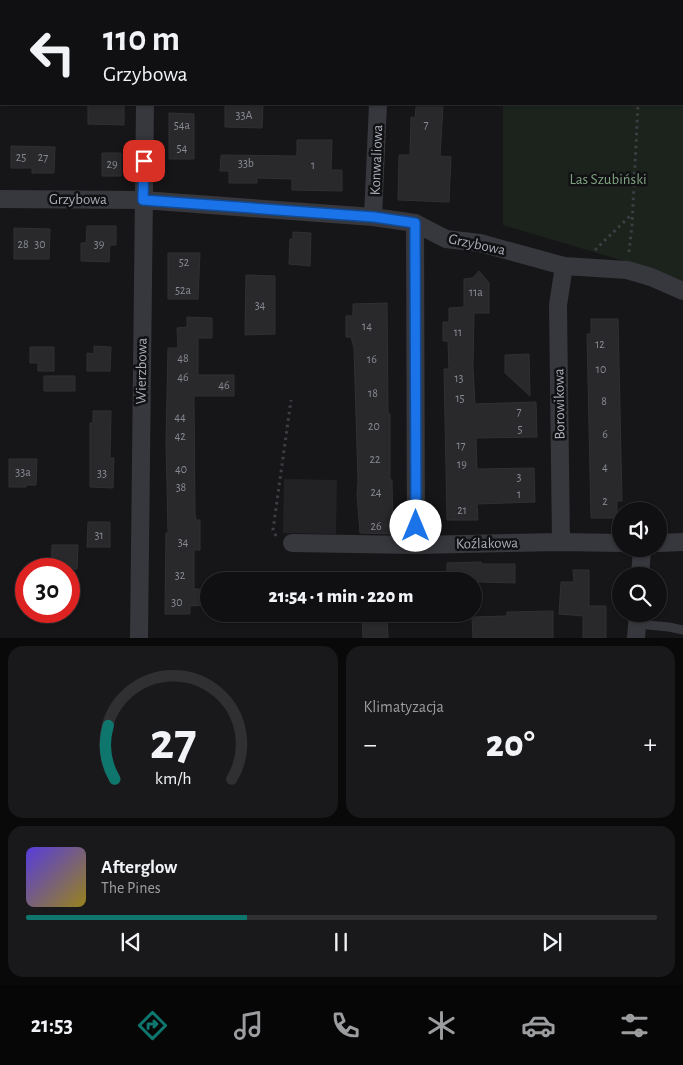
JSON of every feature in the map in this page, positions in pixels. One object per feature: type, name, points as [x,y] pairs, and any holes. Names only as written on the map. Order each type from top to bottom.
[{"type":"street","name":"Wierzbowa","points":[[138,638],[145,105]]},
{"type":"street","name":"Konwaliowa","points":[[374,217],[378,105]]},
{"type":"street","name":"Grzybowa","points":[[0,199],[143,200],[374,217],[415,223],[446,239],[480,243],[570,267],[627,270],[651,277],[683,291]]},
{"type":"street","points":[[415,223],[416,544]]},
{"type":"street","name":"Borowikowa","points":[[561,542],[558,305],[570,267]]},
{"type":"street","points":[[667,543],[683,542]]},
{"type":"street","name":"Koźlakowa","points":[[292,543],[612,543]]},
{"type":"lane","points":[[637,625],[683,630]]},
{"type":"path","points":[[627,270],[638,105]]},
{"type":"path","points":[[570,267],[632,213]]},
{"type":"path","points":[[291,400],[273,530],[277,538],[292,543]]},
{"type":"shaded area","points":[[284,479],[337,480],[336,534],[283,533]]},
{"type":"green space","name":"Las Szubiński","points":[[503,105],[683,105],[683,282],[644,267],[503,225]]},
{"type":"building","points":[[88,105],[124,105],[124,125],[88,124]]},
{"type":"building","points":[[225,105],[263,105],[262,128],[225,127]]},
{"type":"building","points":[[416,107],[443,107],[440,156],[451,157],[449,202],[398,200],[399,155],[410,155],[411,117],[415,118]]},
{"type":"building","points":[[169,113],[194,114],[194,159],[169,159]]},
{"type":"building","points":[[297,140],[332,140],[331,170],[342,170],[342,191],[292,190],[292,179],[257,178],[257,183],[229,183],[229,171],[220,171],[221,155],[297,156]]},
{"type":"building","points":[[11,146],[55,147],[54,173],[32,173],[32,168],[11,168]]},
{"type":"building","points":[[102,153],[121,153],[121,176],[102,176]]},
{"type":"building","points":[[87,226],[116,226],[116,245],[110,245],[109,262],[81,261],[81,243],[86,243]]},
{"type":"building","points":[[14,228],[50,229],[49,259],[14,259]]},
{"type":"building","points":[[293,232],[311,233],[310,266],[289,264],[290,239],[293,239]]},
{"type":"building","points":[[168,253],[200,253],[198,299],[168,299]]},
{"type":"building","points":[[479,271],[489,283],[489,313],[474,313],[473,367],[475,404],[536,402],[537,437],[476,438],[477,469],[534,468],[535,502],[477,504],[478,520],[447,520],[444,369],[449,369],[448,341],[443,341],[443,322],[449,322],[449,308],[464,307],[464,279],[473,278]]},
{"type":"building","points":[[246,275],[275,276],[275,334],[245,335]]},
{"type":"building","points":[[387,303],[388,414],[390,414],[390,480],[392,480],[393,534],[360,533],[357,495],[354,348],[351,337],[346,337],[346,316],[353,316],[353,304]]},
{"type":"building","points":[[187,317],[212,318],[212,338],[198,338],[198,375],[234,375],[234,396],[194,396],[195,514],[196,520],[200,520],[200,550],[194,550],[194,589],[200,589],[200,605],[190,606],[190,614],[165,614],[166,533],[168,533],[166,442],[168,348],[178,348],[177,328],[187,327]]},
{"type":"building","points":[[591,319],[618,319],[622,501],[612,502],[612,518],[591,518],[587,334],[591,334]]},
{"type":"building","points":[[94,346],[111,347],[110,371],[87,371],[87,353],[94,354]]},
{"type":"building","points":[[30,347],[54,347],[54,371],[38,371],[38,363],[30,363]]},
{"type":"building","points":[[529,354],[530,396],[505,373],[505,355]]},
{"type":"building","points":[[44,376],[75,376],[75,391],[44,391]]},
{"type":"building","points":[[93,411],[111,411],[110,458],[114,458],[113,488],[90,487],[90,423],[93,423]]},
{"type":"building","points":[[9,459],[37,459],[36,485],[9,487]]},
{"type":"building","points":[[88,522],[110,522],[110,547],[87,547]]},
{"type":"building","points":[[52,545],[78,545],[77,558],[51,558]]},
{"type":"building","points":[[447,563],[515,564],[515,583],[482,582],[482,572],[447,572]]},
{"type":"building","points":[[573,570],[589,570],[589,606],[606,606],[606,638],[583,638],[583,616],[559,614],[561,582],[574,582]]},
{"type":"building","points":[[553,611],[553,638],[473,638],[472,622],[482,622],[482,617],[507,616],[507,612]]},
{"type":"building","points":[[362,622],[387,622],[388,638],[363,638]]},
{"type":"route","points":[[144,161],[143,200],[374,217],[415,223],[416,526]]}]
